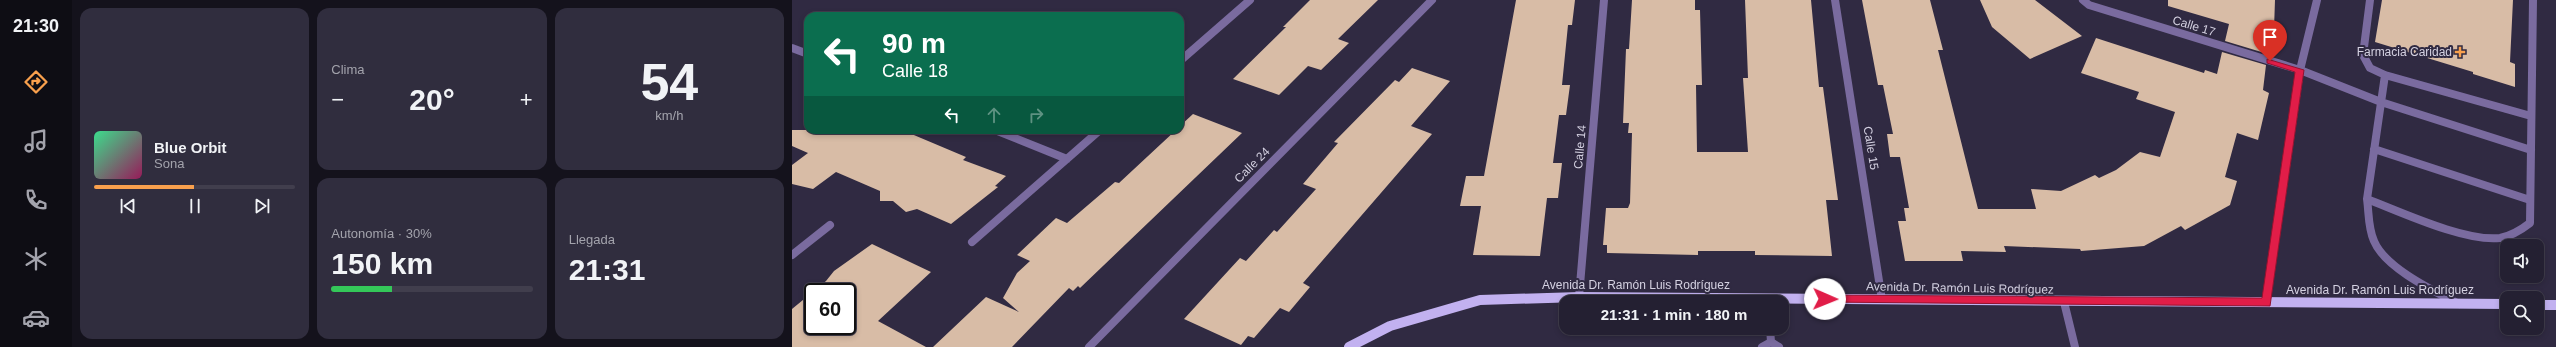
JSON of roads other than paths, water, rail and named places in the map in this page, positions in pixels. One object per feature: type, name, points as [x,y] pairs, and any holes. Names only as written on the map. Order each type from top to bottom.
[{"type":"main road","name":"Avenida Dr. Ramón Luis Rodríguez","points":[[1349,347],[1390,326],[1480,300],[1559,298]]},
{"type":"main road","name":"Avenida Dr. Ramón Luis Rodríguez","points":[[1789,300],[2500,304]]},
{"type":"main road","points":[[2544,305],[2556,305]]},
{"type":"street","name":"Calle 24","points":[[1090,347],[1432,0]]},
{"type":"street","name":"Calle 14","points":[[1579,295],[1604,0]]},
{"type":"street","name":"Calle 15","points":[[1835,0],[1882,300]]},
{"type":"street","name":"Calle 17","points":[[2083,0],[2089,5],[2300,70],[2381,102],[2531,150]]},
{"type":"street","points":[[2266,303],[2300,70],[2318,0]]},
{"type":"street","points":[[2370,0],[2363,56],[2370,68],[2385,75],[2531,116]]},
{"type":"street","points":[[2367,199],[2477,237],[2498,238],[2518,232],[2530,223],[2533,0]]},
{"type":"street","points":[[1184,57],[1247,1]]},
{"type":"street","points":[[792,48],[804,52]]},
{"type":"street","points":[[2385,75],[2367,199],[2374,243],[2390,260],[2420,282],[2460,304]]},
{"type":"street","points":[[1005,134],[1067,159]]},
{"type":"street","points":[[972,242],[1095,134]]},
{"type":"street","points":[[2374,149],[2530,200]]},
{"type":"street","points":[[792,255],[830,225]]},
{"type":"street","points":[[2064,302],[2075,347]]},
{"type":"street","points":[[1762,347],[1775,345],[1772,335]]},
{"type":"place","name":"Farmacia Caridad","points":[[2460,52]]}]
